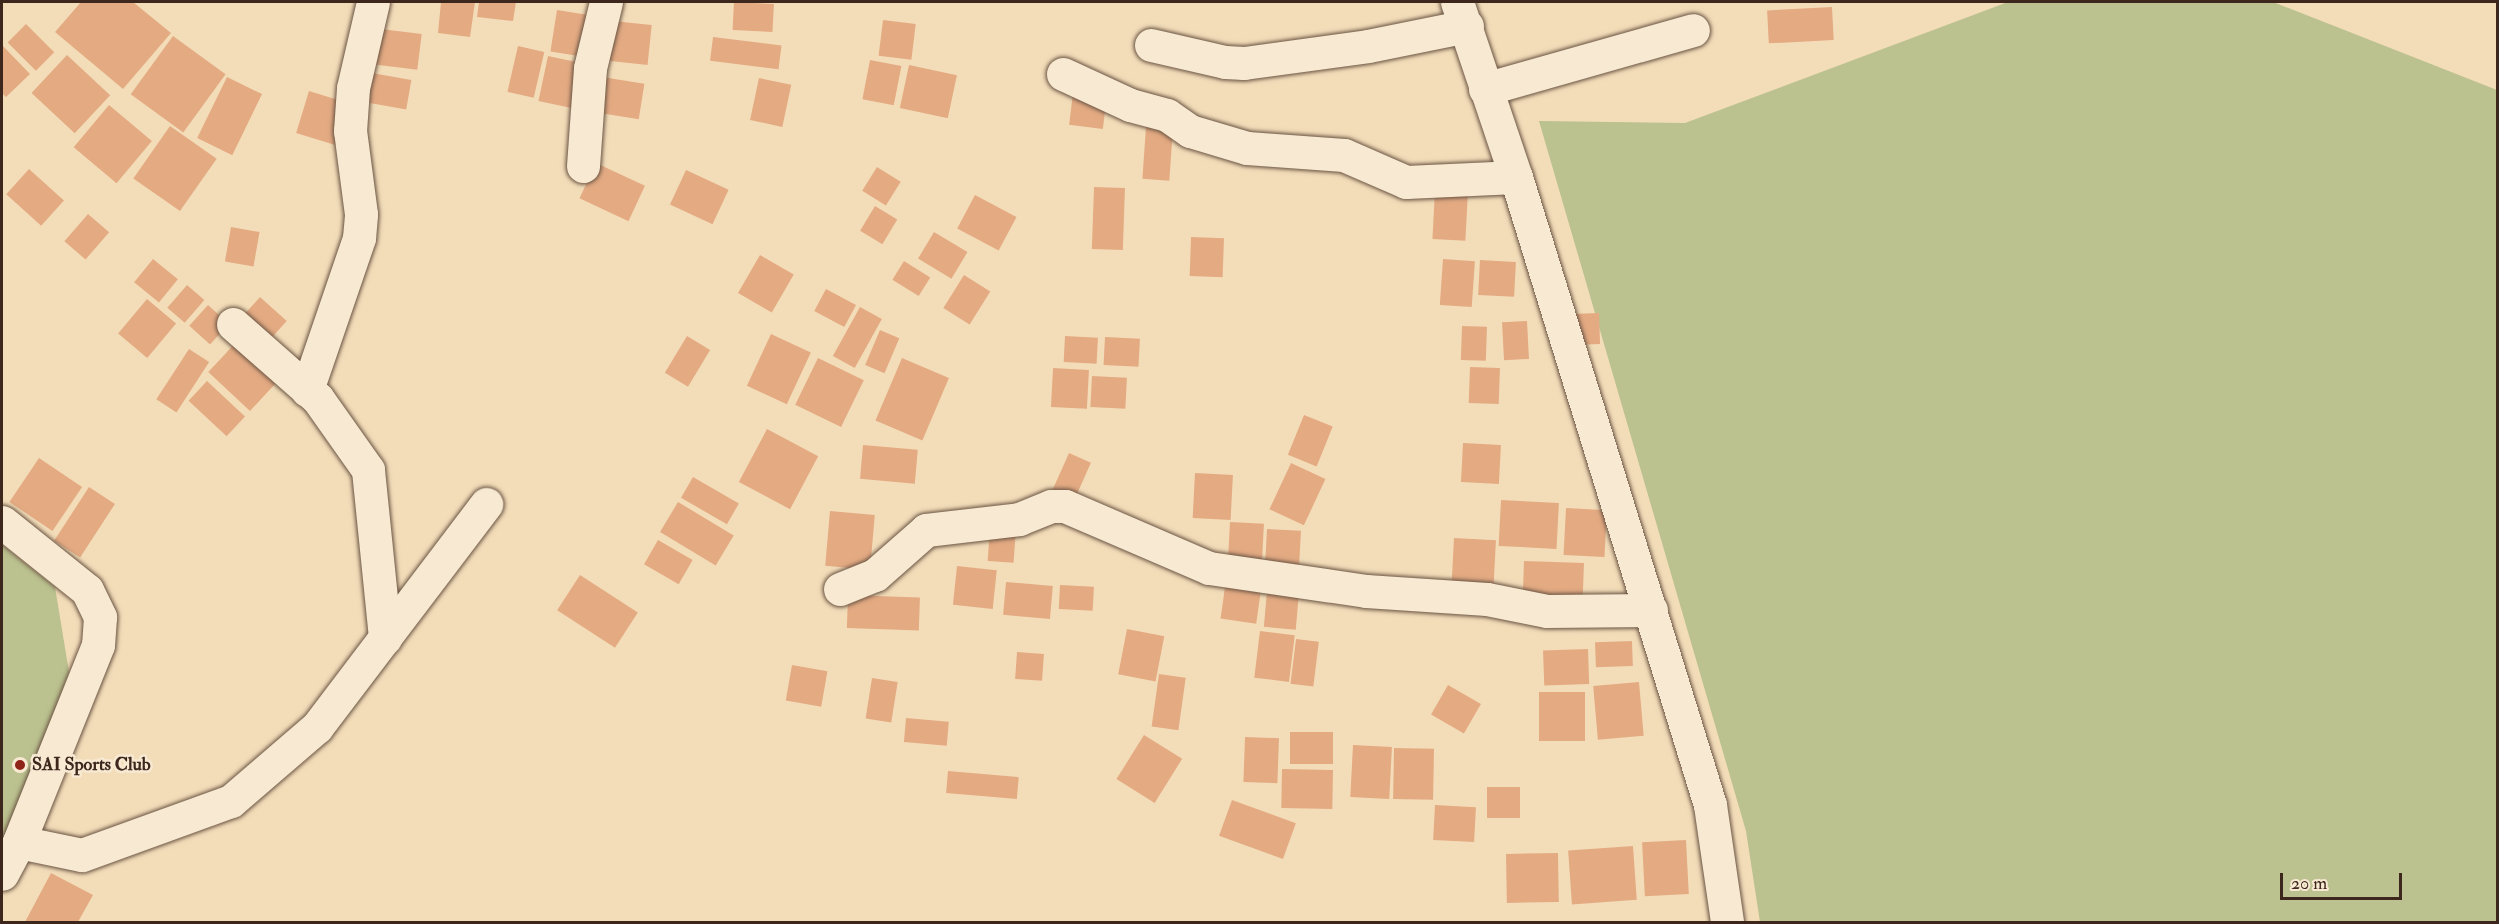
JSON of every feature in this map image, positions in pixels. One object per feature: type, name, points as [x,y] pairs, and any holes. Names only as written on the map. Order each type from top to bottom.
[{"type":"street","points":[[308,390],[359,238],[361,214],[350,131],[353,88],[373,2]]},
{"type":"street","points":[[583,166],[590,68],[606,2]]},
{"type":"street","points":[[1151,45],[1244,63],[1368,46],[1462,14],[1516,177],[1710,805],[1727,922]]},
{"type":"street","points":[[1485,88],[1693,30]]},
{"type":"street","points":[[1063,74],[1130,105],[1167,115],[1190,131],[1246,148],[1344,155],[1413,182],[1516,177]]},
{"type":"street","points":[[233,324],[308,390],[368,470],[385,638]]},
{"type":"street","points":[[19,842],[82,855],[231,801],[317,727],[486,504]]},
{"type":"street","points":[[840,589],[875,574],[926,530],[1019,519],[1051,506],[1065,506],[1209,568],[1366,591],[1486,599],[1547,611],[1651,610]]},
{"type":"street","points":[[2,522],[87,590],[100,617],[98,645],[19,842],[2,874]]},
{"type":"green space","points":[[2008,2],[2273,2],[2497,90],[2497,922],[1760,922],[1746,831],[1539,121],[1685,123]]},
{"type":"green space","name":"SAI Sports Club","points":[[2,545],[55,587],[69,672],[2,872]]},
{"type":"building","points":[[81,2],[133,2],[171,33],[123,89],[55,32]]},
{"type":"building","points":[[441,2],[475,2],[470,37],[438,33]]},
{"type":"building","points":[[479,2],[516,2],[513,21],[477,17]]},
{"type":"building","points":[[734,2],[774,4],[772,32],[733,30]]},
{"type":"building","points":[[1832,7],[1834,40],[1769,43],[1767,10]]},
{"type":"building","points":[[557,10],[589,15],[582,56],[550,51]]},
{"type":"building","points":[[603,20],[652,25],[648,65],[599,60]]},
{"type":"building","points":[[883,20],[916,24],[911,60],[879,56]]},
{"type":"building","points":[[26,24],[54,52],[36,71],[8,42]]},
{"type":"building","points":[[381,29],[422,34],[417,70],[377,65]]},
{"type":"building","points":[[173,36],[226,74],[183,132],[131,94]]},
{"type":"building","points":[[713,37],[781,45],[779,69],[710,61]]},
{"type":"building","points":[[2,45],[30,74],[6,97],[2,93]]},
{"type":"building","points":[[518,46],[544,52],[534,98],[507,92]]},
{"type":"building","points":[[67,55],[110,95],[75,133],[32,93]]},
{"type":"building","points":[[548,56],[582,63],[573,108],[538,101]]},
{"type":"building","points":[[870,60],[901,66],[894,105],[862,99]]},
{"type":"building","points":[[909,65],[957,75],[948,118],[900,108]]},
{"type":"building","points":[[372,73],[411,80],[406,109],[367,103]]},
{"type":"building","points":[[596,76],[644,84],[639,119],[590,112]]},
{"type":"building","points":[[227,77],[262,94],[232,155],[197,138]]},
{"type":"building","points":[[759,78],[791,85],[782,127],[750,120]]},
{"type":"building","points":[[309,91],[352,104],[339,146],[296,133]]},
{"type":"building","points":[[1073,93],[1107,97],[1103,129],[1069,125]]},
{"type":"building","points":[[109,105],[152,141],[117,183],[74,147]]},
{"type":"building","points":[[170,126],[217,159],[180,211],[133,178]]},
{"type":"building","points":[[1146,127],[1173,129],[1169,181],[1142,179]]},
{"type":"building","points":[[596,163],[645,186],[628,221],[580,198]]},
{"type":"building","points":[[877,167],[901,182],[886,206],[862,191]]},
{"type":"building","points":[[29,169],[64,200],[41,226],[6,194]]},
{"type":"building","points":[[686,170],[729,190],[713,224],[670,204]]},
{"type":"building","points":[[1094,187],[1125,188],[1123,250],[1092,249]]},
{"type":"building","points":[[1435,190],[1468,192],[1465,241],[1432,239]]},
{"type":"building","points":[[975,195],[1016,217],[999,251],[957,229]]},
{"type":"building","points":[[875,206],[897,219],[882,244],[860,231]]},
{"type":"building","points":[[88,214],[109,232],[86,260],[64,241]]},
{"type":"building","points":[[231,227],[260,232],[253,267],[225,261]]},
{"type":"building","points":[[934,232],[967,252],[951,279],[918,259]]},
{"type":"building","points":[[1191,237],[1224,238],[1223,277],[1190,276]]},
{"type":"building","points":[[760,255],[794,274],[772,313],[738,293]]},
{"type":"building","points":[[153,259],[178,279],[159,302],[134,282]]},
{"type":"building","points":[[1443,259],[1475,261],[1472,307],[1440,305]]},
{"type":"building","points":[[1480,260],[1516,262],[1514,297],[1478,295]]},
{"type":"building","points":[[904,261],[930,277],[919,296],[892,280]]},
{"type":"building","points":[[964,275],[990,291],[970,325],[943,308]]},
{"type":"building","points":[[187,285],[204,300],[185,323],[167,308]]},
{"type":"building","points":[[826,289],[856,305],[844,327],[814,311]]},
{"type":"building","points":[[260,297],[287,321],[265,345],[239,321]]},
{"type":"building","points":[[147,299],[176,323],[147,358],[118,333]]},
{"type":"building","points":[[208,305],[229,324],[210,345],[189,326]]},
{"type":"building","points":[[860,307],[882,319],[855,368],[833,356]]},
{"type":"building","points":[[1599,313],[1600,344],[1573,345],[1572,314]]},
{"type":"building","points":[[1527,321],[1529,359],[1504,360],[1502,322]]},
{"type":"building","points":[[1462,326],[1487,327],[1486,361],[1461,360]]},
{"type":"building","points":[[880,330],[899,338],[884,373],[865,365]]},
{"type":"building","points":[[771,334],[811,353],[787,404],[747,386]]},
{"type":"building","points":[[687,336],[710,350],[688,387],[665,373]]},
{"type":"building","points":[[1065,336],[1098,338],[1097,364],[1064,362]]},
{"type":"building","points":[[241,337],[283,376],[250,411],[208,372]]},
{"type":"building","points":[[1105,337],[1140,339],[1138,367],[1104,365]]},
{"type":"building","points":[[189,349],[209,362],[176,412],[156,399]]},
{"type":"building","points":[[818,358],[864,380],[841,427],[795,405]]},
{"type":"building","points":[[902,358],[949,378],[922,441],[875,421]]},
{"type":"building","points":[[1470,367],[1500,368],[1499,404],[1469,403]]},
{"type":"building","points":[[1053,368],[1089,370],[1087,409],[1051,407]]},
{"type":"building","points":[[1092,376],[1127,378],[1125,409],[1090,407]]},
{"type":"building","points":[[207,381],[245,416],[227,436],[189,401]]},
{"type":"building","points":[[1304,415],[1333,427],[1317,466],[1288,455]]},
{"type":"building","points":[[767,429],[818,456],[790,509],[739,482]]},
{"type":"building","points":[[1463,443],[1501,445],[1499,484],[1461,482]]},
{"type":"building","points":[[863,445],[918,450],[915,484],[860,479]]},
{"type":"building","points":[[1069,453],[1091,463],[1073,502],[1052,492]]},
{"type":"building","points":[[39,458],[82,487],[52,531],[9,502]]},
{"type":"building","points":[[1291,463],[1325,479],[1304,525],[1269,509]]},
{"type":"building","points":[[1195,473],[1233,475],[1231,520],[1193,518]]},
{"type":"building","points":[[693,477],[739,504],[727,524],[681,498]]},
{"type":"building","points":[[89,487],[115,504],[80,558],[54,541]]},
{"type":"building","points":[[1501,500],[1559,503],[1557,549],[1499,546]]},
{"type":"building","points":[[678,502],[734,535],[716,565],[660,532]]},
{"type":"building","points":[[1566,508],[1607,510],[1604,557],[1564,555]]},
{"type":"building","points":[[830,511],[875,515],[870,570],[825,566]]},
{"type":"building","points":[[1230,522],[1264,524],[1262,567],[1228,565]]},
{"type":"building","points":[[990,527],[1016,529],[1014,563],[988,561]]},
{"type":"building","points":[[1267,529],[1301,531],[1299,574],[1265,572]]},
{"type":"building","points":[[1454,538],[1496,540],[1493,591],[1451,589]]},
{"type":"building","points":[[658,540],[693,560],[679,584],[644,564]]},
{"type":"building","points":[[1524,561],[1584,563],[1583,603],[1523,601]]},
{"type":"building","points":[[957,566],[997,570],[993,609],[953,605]]},
{"type":"building","points":[[580,575],[638,613],[615,648],[557,610]]},
{"type":"building","points":[[1226,580],[1262,585],[1256,624],[1221,619]]},
{"type":"building","points":[[1006,582],[1053,586],[1050,619],[1003,615]]},
{"type":"building","points":[[1060,585],[1094,587],[1093,611],[1059,609]]},
{"type":"building","points":[[1267,591],[1299,594],[1296,630],[1264,627]]},
{"type":"building","points":[[848,595],[920,598],[919,630],[847,628]]},
{"type":"building","points":[[1127,629],[1164,636],[1156,681],[1118,674]]},
{"type":"building","points":[[1260,631],[1295,635],[1289,682],[1254,678]]},
{"type":"building","points":[[1296,639],[1319,642],[1313,686],[1291,684]]},
{"type":"building","points":[[1632,641],[1633,666],[1596,667],[1595,642]]},
{"type":"building","points":[[1588,649],[1589,684],[1544,686],[1543,651]]},
{"type":"building","points":[[1017,652],[1044,654],[1042,681],[1015,679]]},
{"type":"building","points":[[792,665],[827,671],[821,707],[786,700]]},
{"type":"building","points":[[1159,674],[1186,678],[1178,730],[1152,726]]},
{"type":"building","points":[[872,678],[898,682],[891,723],[866,718]]},
{"type":"building","points":[[1639,682],[1644,736],[1598,740],[1593,686]]},
{"type":"building","points":[[1448,685],[1481,704],[1464,733],[1431,714]]},
{"type":"building","points":[[1539,692],[1585,692],[1585,741],[1539,741]]},
{"type":"building","points":[[906,718],[949,722],[947,746],[904,742]]},
{"type":"building","points":[[1290,732],[1333,732],[1333,764],[1290,764]]},
{"type":"building","points":[[1144,735],[1182,759],[1155,803],[1116,779]]},
{"type":"building","points":[[1245,737],[1279,738],[1277,783],[1243,782]]},
{"type":"building","points":[[1353,745],[1392,747],[1389,799],[1350,797]]},
{"type":"building","points":[[1394,748],[1434,749],[1433,800],[1393,799]]},
{"type":"building","points":[[1282,769],[1333,770],[1332,809],[1281,808]]},
{"type":"building","points":[[948,771],[1019,777],[1017,799],[946,793]]},
{"type":"building","points":[[1487,787],[1520,787],[1520,818],[1487,818]]},
{"type":"building","points":[[1232,800],[1296,823],[1283,859],[1219,836]]},
{"type":"building","points":[[1435,805],[1476,807],[1474,842],[1433,840]]},
{"type":"building","points":[[1686,840],[1689,894],[1645,896],[1642,842]]},
{"type":"building","points":[[1633,846],[1637,900],[1572,904],[1568,851]]},
{"type":"building","points":[[1558,853],[1559,902],[1507,903],[1506,854]]},
{"type":"building","points":[[51,873],[93,895],[78,922],[25,922]]},
{"type":"place","name":"SAI Sports Club","points":[[20,765]]}]
